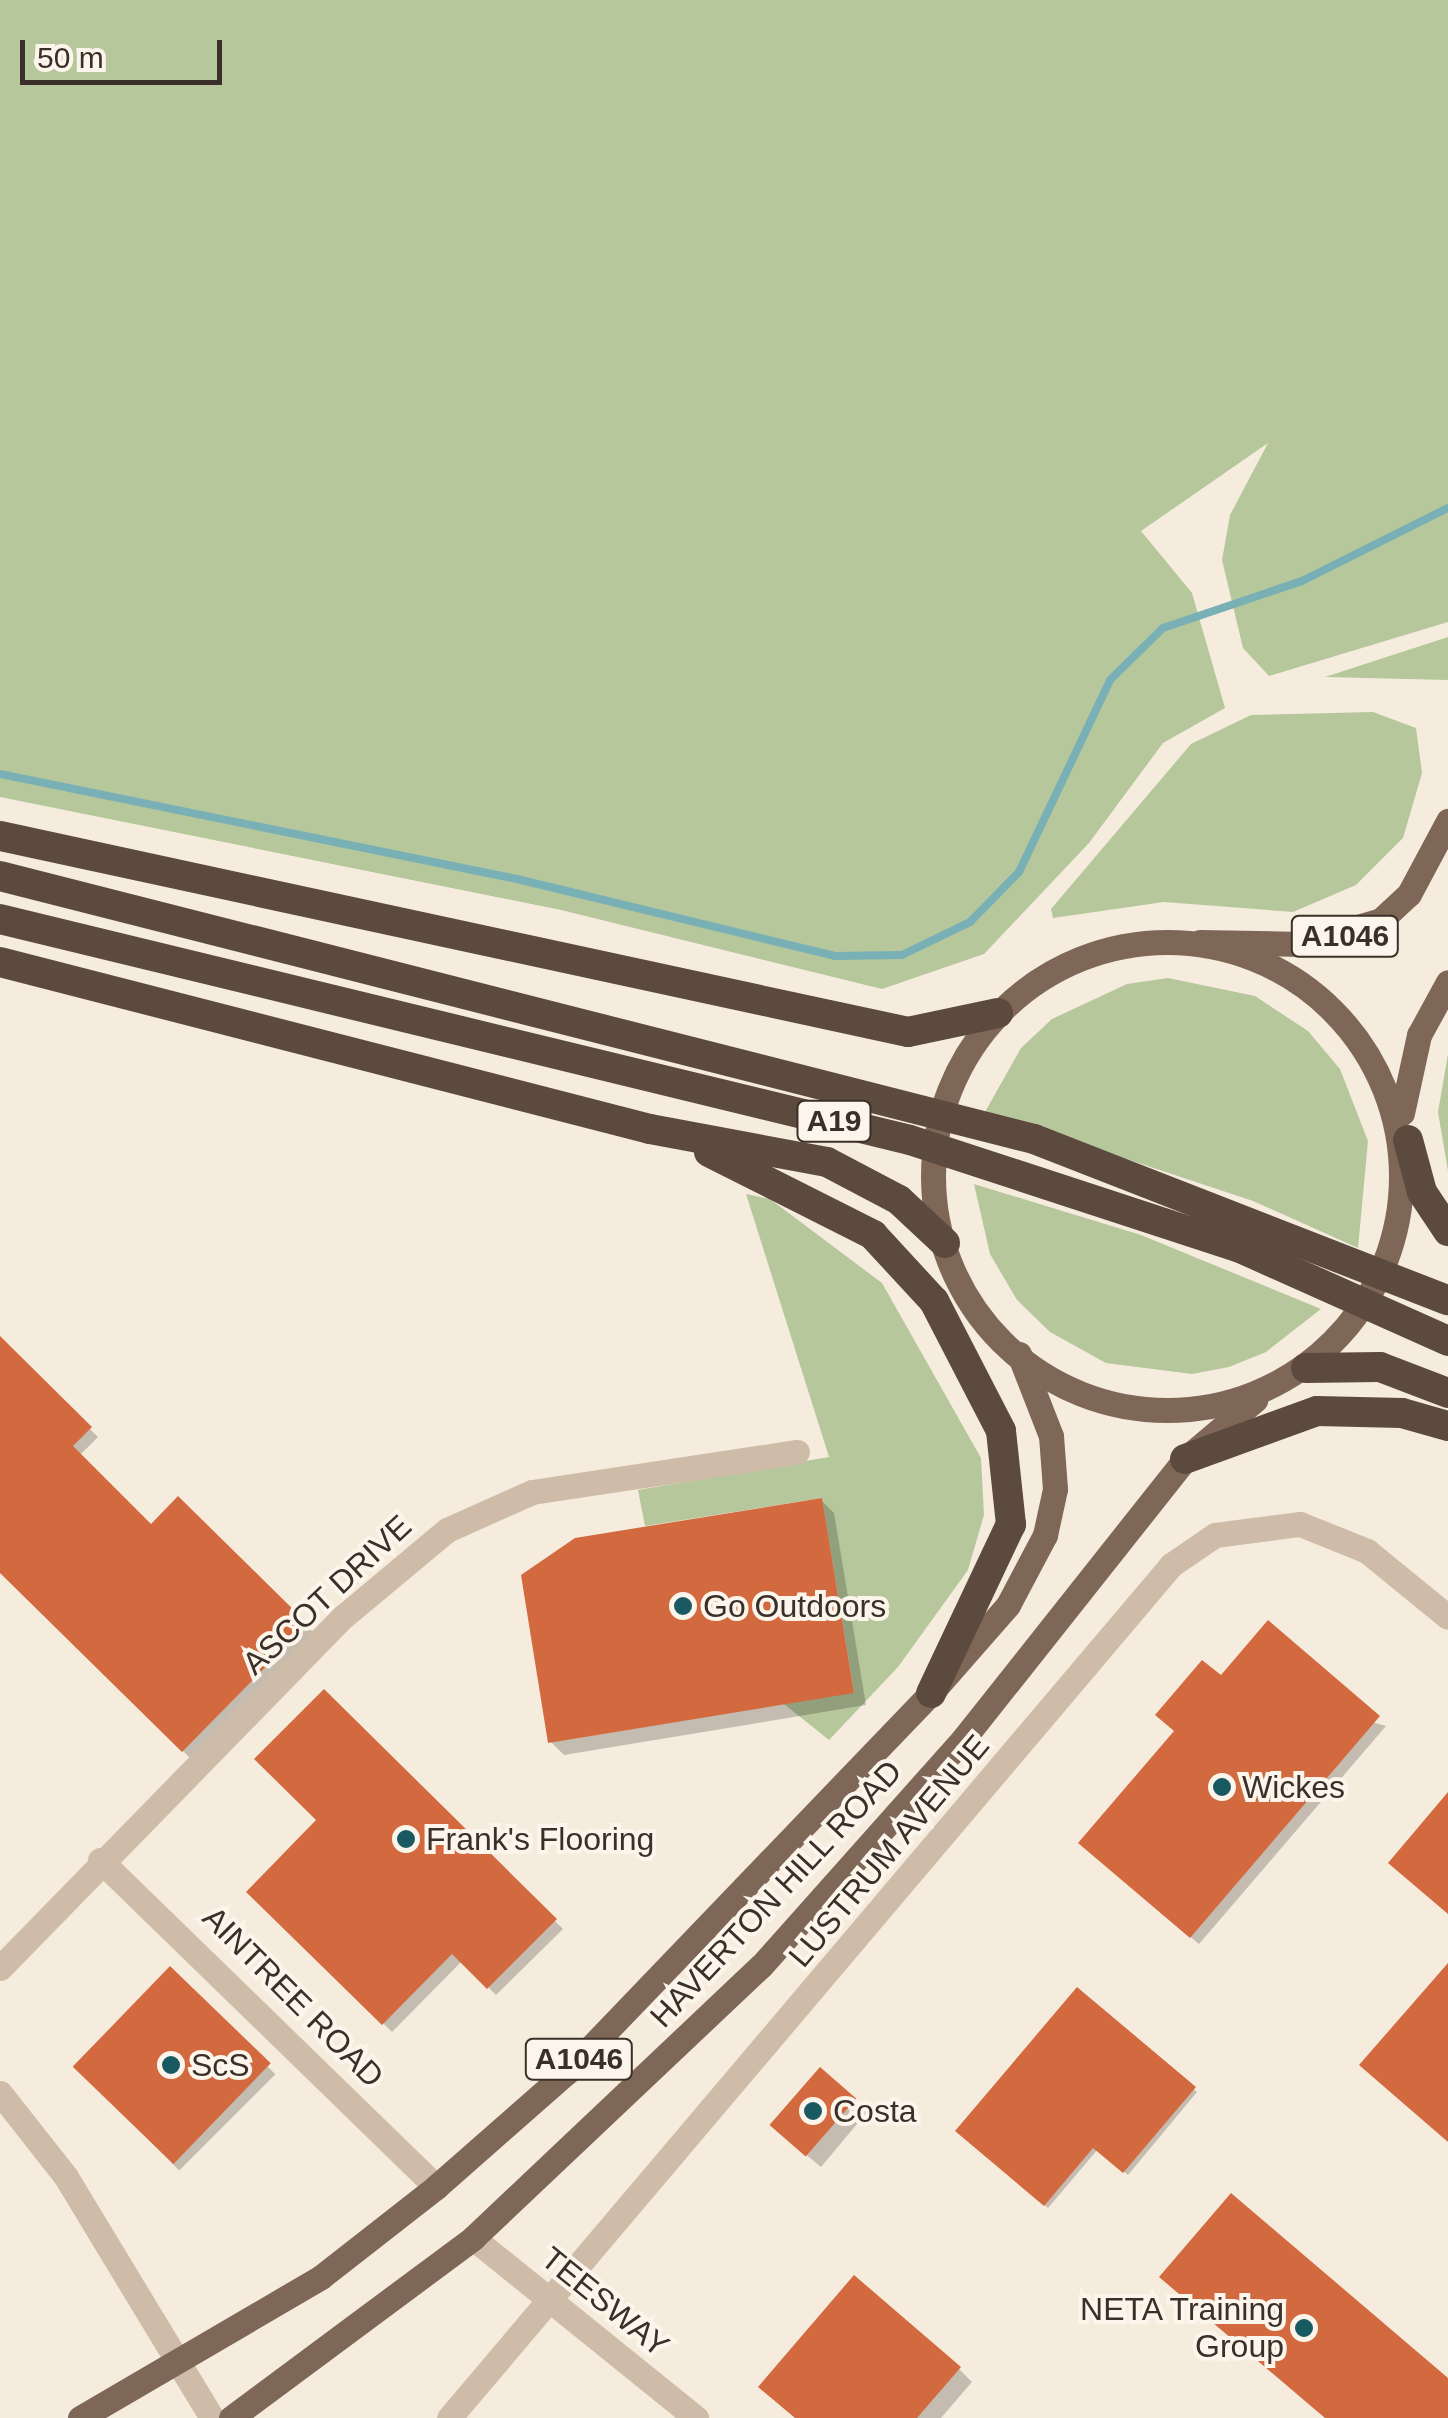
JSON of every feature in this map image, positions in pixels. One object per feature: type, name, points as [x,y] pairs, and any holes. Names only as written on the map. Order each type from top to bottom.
[{"type":"highway","points":[[0,836],[908,1032],[998,1012]]},
{"type":"highway","name":"A19","points":[[0,876],[1034,1139],[1448,1300]]},
{"type":"highway","name":"A19","points":[[0,918],[928,1145],[1238,1248],[1448,1341]]},
{"type":"highway","name":"A19","points":[[0,962],[650,1129],[827,1162],[899,1200],[945,1243]]},
{"type":"highway","points":[[1404,1127],[1422,1192],[1448,1231]]},
{"type":"highway","name":"A1046","points":[[650,1129],[766,1173],[873,1235],[934,1302],[1002,1431],[1010,1524],[931,1693]]},
{"type":"highway","points":[[1306,1368],[1380,1367],[1448,1393]]},
{"type":"highway","points":[[1186,1459],[1317,1411],[1402,1413],[1448,1426]]},
{"type":"main road","name":"A1046","points":[[1448,821],[1440,849],[1382,920],[1300,944],[1185,943],[1098,951],[998,1012],[952,1068],[929,1136],[945,1243],[1019,1354],[1069,1389],[1142,1408],[1216,1407],[1263,1394],[1306,1368],[1369,1298],[1396,1242],[1404,1127],[1419,1035],[1448,982]]},
{"type":"main road","name":"A1046","points":[[1185,943],[1290,982],[1320,1003],[1404,1127]]},
{"type":"main road","name":"HAVERTON HILL ROAD","points":[[178,2368],[321,2277],[436,2187],[566,2072],[931,1693],[1008,1605],[1045,1535],[1055,1489],[1050,1436],[1019,1354]]},
{"type":"main road","name":"HAVERTON HILL ROAD","points":[[231,2418],[473,2238],[761,1966],[964,1738],[1186,1459],[1263,1394]]},
{"type":"main road","name":"A1046","points":[[80,2418],[178,2368]]},
{"type":"street","name":"ASCOT DRIVE","points":[[0,1968],[100,1860],[344,1616],[447,1530],[532,1492],[797,1452]]},
{"type":"street","name":"LUSTRUM AVENUE","points":[[449,2418],[1171,1565],[1216,1535],[1300,1524],[1367,1551],[1448,1617]]},
{"type":"street","name":"AINTREE ROAD","points":[[100,1860],[436,2187]]},
{"type":"street","points":[[0,2093],[66,2177],[178,2368],[212,2418]]},
{"type":"street","name":"TEESWAY","points":[[473,2238],[551,2296],[696,2418]]},
{"type":"green space","points":[[0,0],[1448,0],[1448,622],[1269,676],[1243,648],[1222,560],[1230,515],[1268,443],[1141,531],[1192,593],[1225,708],[1163,743],[1089,843],[984,954],[882,989],[561,910],[0,797]]},
{"type":"green space","points":[[1448,637],[1448,680],[1325,677]]},
{"type":"green space","points":[[1373,712],[1416,728],[1422,773],[1403,838],[1356,885],[1293,912],[1164,902],[1053,918],[1051,909],[1191,744],[1251,715]]},
{"type":"green space","points":[[1168,978],[1255,996],[1308,1031],[1340,1069],[1368,1141],[1358,1248],[1253,1201],[985,1112],[1021,1048],[1052,1019],[1127,984]]},
{"type":"green space","points":[[1448,1054],[1448,1171],[1438,1112]]},
{"type":"green space","points":[[974,1184],[1141,1235],[1321,1309],[1266,1352],[1229,1367],[1192,1374],[1106,1363],[1050,1332],[1017,1300],[990,1254]]},
{"type":"green space","points":[[746,1194],[770,1199],[882,1283],[981,1458],[984,1515],[968,1570],[898,1667],[829,1740],[784,1704],[854,1692],[822,1498],[645,1526],[638,1490],[829,1457]]},
{"type":"building","points":[[0,1336],[92,1427],[73,1446],[151,1524],[178,1496],[308,1624],[182,1752],[0,1573]]},
{"type":"building","name":"Go Outdoors","points":[[822,1498],[854,1693],[548,1743],[521,1575],[575,1538]]},
{"type":"building","name":"Wickes","points":[[1268,1620],[1380,1716],[1190,1938],[1078,1843],[1174,1731],[1155,1715],[1202,1660],[1221,1675]]},
{"type":"building","name":"Frank's Flooring","points":[[324,1689],[557,1919],[487,1989],[452,1954],[382,2025],[246,1892],[316,1820],[254,1759]]},
{"type":"building","points":[[1448,1792],[1448,1914],[1388,1863]]},
{"type":"building","points":[[1448,1963],[1448,2142],[1359,2065]]},
{"type":"building","name":"ScS","points":[[170,1966],[271,2063],[173,2164],[73,2067]]},
{"type":"building","points":[[1077,1987],[1196,2087],[1123,2173],[1093,2148],[1044,2206],[955,2131]]},
{"type":"building","name":"Costa","points":[[820,2067],[856,2098],[806,2157],[769,2125]]},
{"type":"building","name":"NETA Training Group","points":[[1231,2193],[1448,2378],[1448,2418],[1325,2418],[1159,2277]]},
{"type":"building","points":[[854,2275],[961,2367],[917,2418],[795,2418],[758,2387]]},
{"type":"waterway","points":[[0,774],[517,879],[835,956],[902,955],[970,922],[1019,872],[1110,680],[1163,628],[1302,581],[1448,508]]},
{"type":"place","name":"Go Outdoors","points":[[683,1606]]},
{"type":"place","name":"Wickes","points":[[1222,1787]]},
{"type":"place","name":"Frank's Flooring","points":[[406,1839]]},
{"type":"place","name":"ScS","points":[[171,2065]]},
{"type":"place","name":"Costa","points":[[813,2111]]},
{"type":"place","name":"NETA Training Group","points":[[1304,2328]]}]
